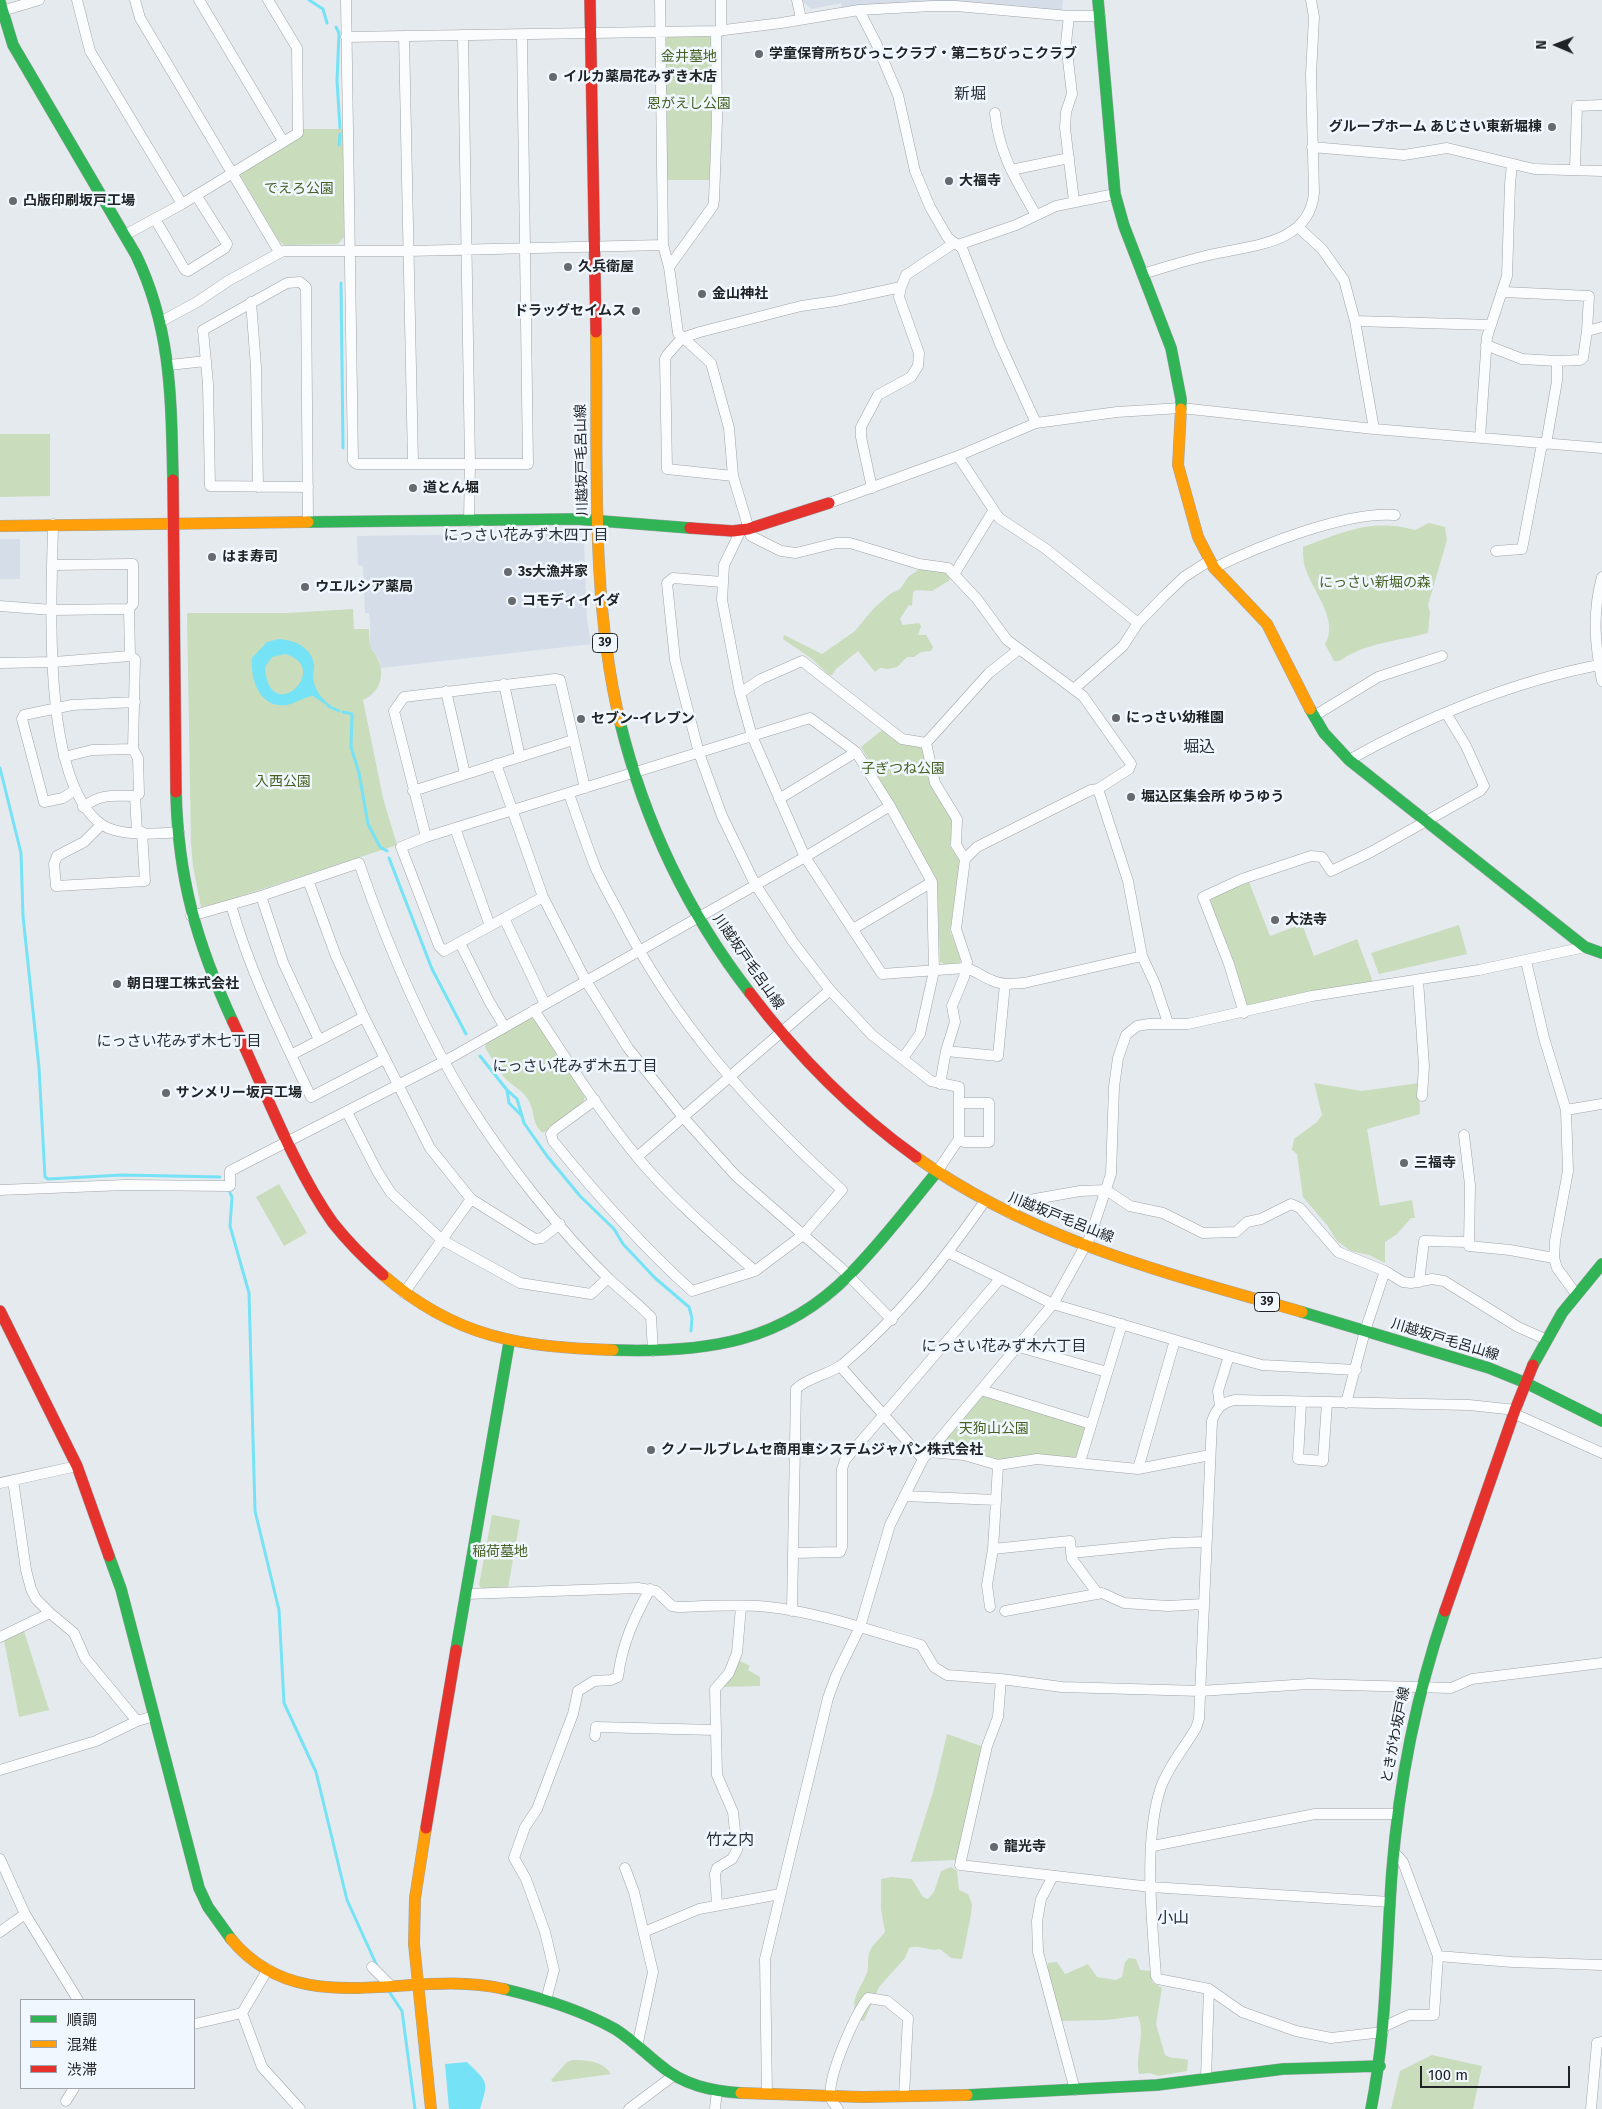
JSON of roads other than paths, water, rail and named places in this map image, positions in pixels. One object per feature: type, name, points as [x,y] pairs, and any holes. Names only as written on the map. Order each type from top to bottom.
[{"type":"street","points":[[38,0],[1,7],[13,45],[125,235],[146,274],[162,321],[169,365],[174,523],[179,832],[191,916],[215,981],[290,1142],[334,1222],[364,1258],[404,1293],[447,1320],[480,1334],[509,1342],[548,1348],[653,1351],[697,1350],[726,1346],[776,1330],[818,1303],[849,1276],[936,1173],[959,1139],[958,1086],[931,1081],[872,1035],[830,990],[792,942],[755,884],[722,816],[699,753],[675,660],[667,583],[673,578],[722,582]]},
{"type":"street","points":[[77,0],[90,50],[182,204]]},
{"type":"street","points":[[135,0],[140,18],[279,252]]},
{"type":"street","points":[[200,0],[283,141]]},
{"type":"street","points":[[125,235],[155,220],[231,172],[298,133],[297,48],[268,0]]},
{"type":"street","points":[[346,0],[354,463],[528,464],[522,35]]},
{"type":"street","name":"川越坂戸毛呂山線","points":[[590,0],[598,519],[602,615],[606,647],[615,702],[634,773],[670,866],[731,968],[780,1032],[828,1083],[868,1121],[936,1173],[985,1201],[1086,1246],[1154,1269],[1452,1356],[1526,1383],[1602,1421]]},
{"type":"street","points":[[660,0],[663,245],[669,267],[677,327],[682,338],[711,362],[730,428],[734,476],[745,530],[755,539],[781,551],[796,553],[836,543],[850,543],[919,564],[948,568],[1007,640],[1018,650],[1075,688],[1083,696],[1131,764],[1129,769],[1098,788],[977,847],[965,859],[956,929],[965,955],[964,978],[952,1006],[955,1022],[946,1051],[940,1084]]},
{"type":"street","points":[[669,267],[712,206],[714,200],[721,0]]},
{"type":"street","points":[[797,0],[801,20]]},
{"type":"street","points":[[1098,0],[1115,194],[1124,226],[1171,348],[1181,408],[1177,446],[1178,465],[1198,537],[1212,564],[1267,624],[1324,733],[1350,760],[1585,947],[1602,953]]},
{"type":"street","points":[[1142,274],[1206,256],[1258,246],[1298,227],[1308,218],[1313,206],[1311,74],[1314,17],[1311,0]]},
{"type":"street","points":[[346,37],[719,31],[859,10],[956,6],[1069,16],[1100,16]]},
{"type":"street","points":[[859,10],[876,43],[898,95],[915,171],[930,207],[948,238],[962,248],[1000,344],[1036,423]]},
{"type":"street","points":[[1069,16],[1066,43],[1072,94],[1066,112],[1065,128],[1074,201]]},
{"type":"street","points":[[463,35],[470,463],[469,521]]},
{"type":"street","points":[[404,36],[413,463]]},
{"type":"street","points":[[1574,168],[1578,106],[1602,105]]},
{"type":"street","points":[[995,113],[999,144],[1036,215]]},
{"type":"street","points":[[1312,146],[1404,155],[1447,148],[1534,169],[1574,168],[1602,171]]},
{"type":"street","points":[[1011,170],[1069,158]]},
{"type":"street","points":[[1480,438],[1486,345],[1491,325],[1504,292],[1507,276],[1512,164]]},
{"type":"street","points":[[872,488],[860,437],[861,427],[878,395],[911,377],[918,366],[919,353],[899,297],[900,287],[906,275],[956,244],[1016,225],[1036,215],[1074,201],[1115,194]]},
{"type":"street","points":[[155,220],[184,270],[188,271],[226,248],[227,244],[196,195]]},
{"type":"street","points":[[1298,227],[1322,249],[1344,280],[1355,321],[1374,429]]},
{"type":"street","points":[[162,321],[279,252],[304,249],[408,251],[663,245]]},
{"type":"street","points":[[308,487],[210,486],[204,330],[287,283],[300,282],[306,287],[308,487],[308,522]]},
{"type":"street","points":[[734,476],[667,469],[665,360],[682,338],[734,322],[793,308],[900,287]]},
{"type":"street","points":[[1486,345],[1522,359],[1558,362],[1580,360],[1583,358],[1589,296],[1504,292]]},
{"type":"street","points":[[251,302],[256,368],[258,487]]},
{"type":"street","points":[[1355,321],[1491,325]]},
{"type":"street","points":[[1587,331],[1602,327]]},
{"type":"street","points":[[169,365],[206,361]]},
{"type":"street","points":[[1496,551],[1522,549],[1557,381],[1558,362]]},
{"type":"street","points":[[0,526],[598,519],[745,530],[872,488],[958,456],[1036,423],[1083,415],[1181,408],[1374,429],[1602,448]]},
{"type":"street","points":[[958,456],[993,511],[1007,524],[1046,549],[1138,623]]},
{"type":"street","points":[[954,573],[993,511]]},
{"type":"street","points":[[1075,688],[1122,646],[1138,623],[1184,577],[1250,550],[1301,534],[1368,516],[1395,515]]},
{"type":"street","points":[[53,524],[52,610],[57,709],[64,756],[75,790],[83,807],[101,825],[118,832],[179,832]]},
{"type":"street","points":[[745,530],[724,565],[722,600],[740,693],[752,736],[804,857],[882,974],[965,968],[974,970],[992,981],[1005,984],[1040,980],[1067,972],[1142,956]]},
{"type":"street","points":[[52,565],[132,564],[133,604],[129,609],[130,656]]},
{"type":"street","points":[[1602,577],[1597,596],[1594,624],[1602,681]]},
{"type":"street","points":[[0,606],[52,610],[129,609]]},
{"type":"street","points":[[926,743],[989,672],[1018,650]]},
{"type":"street","points":[[0,663],[54,662],[130,656],[135,659],[136,702],[133,749],[138,758],[139,794],[135,796],[103,796],[83,807]]},
{"type":"street","points":[[1314,716],[1378,677],[1442,656]]},
{"type":"street","points":[[740,693],[761,679],[802,661],[902,739],[926,743]]},
{"type":"street","points":[[1350,760],[1393,735],[1446,713],[1555,673],[1599,665]]},
{"type":"street","points":[[426,837],[394,711],[404,697],[504,684],[560,680],[585,788]]},
{"type":"street","points":[[504,684],[520,757]]},
{"type":"street","points":[[446,691],[464,774]]},
{"type":"street","points":[[75,790],[63,798],[44,802],[22,719],[24,715],[72,705],[136,702]]},
{"type":"street","points":[[1244,1013],[1229,964],[1203,897],[1242,879],[1311,856],[1322,857],[1331,871],[1480,791],[1484,786],[1466,746],[1446,713]]},
{"type":"street","points":[[543,897],[444,951],[439,946],[401,847],[426,837],[810,718],[856,752],[890,806],[932,882],[934,971],[920,1034],[903,1058]]},
{"type":"street","points":[[413,791],[573,740]]},
{"type":"street","points":[[926,743],[935,783],[957,819],[956,845],[965,859]]},
{"type":"street","points":[[64,756],[92,750],[133,749]]},
{"type":"street","points":[[779,799],[856,752]]},
{"type":"street","points":[[496,764],[543,897],[586,981],[628,1048],[683,1117],[736,1176],[849,1276],[892,1320]]},
{"type":"street","points":[[1098,788],[1128,881],[1142,956],[1155,984],[1168,1023]]},
{"type":"street","points":[[569,794],[597,870],[638,951],[679,1015],[729,1077],[787,1139],[842,1190],[803,1235],[755,1271],[692,1290],[646,1248],[595,1193],[551,1137],[554,1130],[594,1100]]},
{"type":"street","points":[[101,825],[84,842],[57,856],[54,864],[56,886],[145,881],[135,796]]},
{"type":"street","points":[[0,1190],[125,1185],[230,1186],[230,1171],[290,1142],[445,1060],[699,917],[890,806]]},
{"type":"street","points":[[455,828],[490,926]]},
{"type":"street","points":[[191,916],[261,896],[359,862],[399,967],[445,1060],[473,1109],[522,1178],[560,1224],[608,1278],[652,1317],[653,1351]]},
{"type":"street","points":[[308,880],[323,924],[364,1017],[430,1148],[471,1199],[537,1240],[560,1224]]},
{"type":"street","points":[[853,929],[932,882]]},
{"type":"street","points":[[261,896],[284,962],[320,1040]]},
{"type":"street","points":[[231,905],[242,945],[291,1055],[312,1097],[384,1059]]},
{"type":"street","points":[[504,918],[544,1004]]},
{"type":"street","points":[[460,943],[489,1001],[504,1026]]},
{"type":"street","points":[[767,2094],[765,1959],[828,1698],[836,1676],[860,1627],[890,1525],[926,1456],[1053,1304],[1086,1246],[1111,1174],[1115,1077],[1122,1042],[1126,1035],[1137,1026],[1168,1023],[1188,1024],[1244,1013],[1312,996],[1526,961],[1585,947]]},
{"type":"street","points":[[1526,961],[1544,1038],[1566,1110],[1568,1172],[1555,1240],[1554,1258],[1557,1268],[1576,1294]]},
{"type":"street","points":[[1418,980],[1424,1066],[1422,1096]]},
{"type":"street","points":[[946,1051],[998,1056],[1005,984]]},
{"type":"street","points":[[637,1157],[830,990]]},
{"type":"street","points":[[534,1010],[578,1079],[637,1157],[701,1224],[755,1271]]},
{"type":"street","points":[[291,1055],[364,1017]]},
{"type":"street","points":[[959,1103],[989,1103],[989,1142],[964,1142],[959,1139]]},
{"type":"street","points":[[1566,1110],[1602,1104]]},
{"type":"street","points":[[347,1112],[376,1171],[391,1193],[442,1240],[525,1284],[591,1294],[608,1278]]},
{"type":"street","points":[[1464,1135],[1470,1185],[1469,1246],[1510,1250],[1554,1258]]},
{"type":"street","points":[[1011,1214],[1018,1202],[1080,1191],[1106,1190],[1130,1206],[1163,1213],[1203,1233],[1236,1232],[1247,1222],[1261,1219],[1290,1204],[1300,1208],[1338,1252],[1384,1271],[1403,1282],[1419,1282],[1432,1278],[1444,1281],[1518,1327],[1545,1339]]},
{"type":"street","points":[[404,1293],[471,1199]]},
{"type":"street","points":[[792,1612],[794,1393],[798,1386],[840,1366],[892,1320],[948,1253],[985,1201]]},
{"type":"street","points":[[1419,1282],[1424,1242],[1469,1242]]},
{"type":"street","points":[[948,1253],[1053,1304],[1229,1356],[1262,1365],[1356,1370]]},
{"type":"street","name":"ときがわ坂戸線","points":[[1372,2109],[1380,2066],[1390,1902],[1398,1814],[1405,1757],[1421,1686],[1526,1383],[1545,1339],[1576,1294],[1602,1264]]},
{"type":"street","points":[[1346,1402],[1365,1331],[1384,1271]]},
{"type":"street","points":[[793,1553],[840,1552],[842,1547],[842,1469],[845,1460],[1000,1279]]},
{"type":"street","points":[[0,1311],[77,1466],[121,1589],[197,1878],[206,1905],[230,1940],[268,1969],[288,1981],[327,1989],[417,1983],[465,1983],[500,1988],[546,2000],[588,2016],[617,2031],[673,2076],[693,2085],[717,2090],[831,2099],[1075,2090],[1157,2085],[1283,2070],[1380,2066]]},
{"type":"street","points":[[1080,1462],[1122,1324]]},
{"type":"street","points":[[1138,1469],[1175,1340]]},
{"type":"street","points":[[431,2109],[414,1944],[415,1898],[418,1869],[509,1342]]},
{"type":"street","points":[[1019,1347],[1108,1372]]},
{"type":"street","points":[[1220,1406],[1218,1391],[1229,1356]]},
{"type":"street","points":[[840,1366],[926,1456],[970,1456],[998,1465],[1037,1458],[1138,1469],[1210,1455]]},
{"type":"street","points":[[981,1390],[1091,1424]]},
{"type":"street","points":[[1394,1852],[1403,1862],[1438,1956],[1434,2015],[1409,2015],[1383,2030],[1331,2038],[1296,2031],[1242,2012],[1209,1989],[1158,1979],[1156,1976],[1150,1887],[1154,1819],[1162,1785],[1196,1728],[1200,1691],[1210,1429],[1214,1413],[1227,1401],[1235,1400],[1301,1403],[1346,1402],[1469,1405],[1516,1412],[1602,1453]]},
{"type":"street","points":[[1301,1403],[1298,1459],[1323,1461],[1326,1403]]},
{"type":"street","points":[[990,1607],[987,1586],[993,1549],[998,1465]]},
{"type":"street","points":[[0,1483],[77,1466]]},
{"type":"street","points":[[13,1480],[31,1588],[36,1599],[74,1633],[85,1658],[137,1720]]},
{"type":"street","points":[[905,1496],[996,1500]]},
{"type":"street","points":[[993,1549],[1070,1541],[1072,1559],[1098,1594]]},
{"type":"street","points":[[1071,1554],[1172,1543],[1205,1542]]},
{"type":"street","points":[[466,1594],[650,1589],[662,1594],[672,1606],[769,1607],[850,1623],[921,1645],[934,1668],[941,1673],[1062,1688],[1200,1691],[1309,1684],[1452,1688],[1472,1678],[1602,1663]]},
{"type":"street","points":[[546,2000],[554,1970],[545,1932],[526,1879],[514,1858],[525,1826],[537,1808],[573,1714],[578,1692],[594,1681],[611,1680],[618,1677],[621,1652],[626,1635],[650,1589]]},
{"type":"street","points":[[1005,1611],[1102,1593],[1124,1603],[1168,1606],[1203,1604]]},
{"type":"street","points":[[717,1904],[715,1874],[717,1868],[732,1859],[736,1850],[733,1812],[717,1775],[715,1689],[729,1673],[737,1654],[741,1607]]},
{"type":"street","points":[[0,1637],[50,1613]]},
{"type":"street","points":[[1001,1679],[998,1717],[987,1746],[960,1865],[1150,1887],[1390,1902]]},
{"type":"street","points":[[0,1770],[96,1740],[137,1720],[154,1716]]},
{"type":"street","points":[[595,1736],[596,1728],[716,1730]]},
{"type":"street","points":[[1153,1846],[1314,1814],[1398,1814]]},
{"type":"street","points":[[0,1859],[25,1914],[77,1999]]},
{"type":"street","points":[[625,1868],[644,1932],[653,1972],[637,2047]]},
{"type":"street","points":[[1053,1876],[1041,1899],[1037,1921],[1038,1952],[1075,2090]]},
{"type":"street","points":[[644,1932],[717,1904],[780,1894]]},
{"type":"street","points":[[0,1932],[25,1914]]},
{"type":"street","points":[[1438,1956],[1512,1962],[1602,1965]]},
{"type":"street","points":[[372,1967],[390,1985]]},
{"type":"street","points":[[195,2024],[242,2013],[268,1969]]},
{"type":"street","points":[[1206,2078],[1209,1989]]},
{"type":"street","points":[[838,2109],[831,2099],[836,2065],[858,2011],[868,1998],[887,2001],[908,2018],[904,2096]]},
{"type":"street","points":[[242,2013],[262,2067],[295,2108]]},
{"type":"street","points":[[1591,2109],[1597,2043],[1602,2042]]},
{"type":"street","points":[[629,2109],[673,2076]]},
{"type":"street","points":[[66,2101],[73,2089]]},
{"type":"street","points":[[715,2109],[717,2090]]},
{"type":"water","points":[[279,639],[285,640],[296,643],[306,649],[314,664],[313,676],[316,689],[320,696],[330,705],[328,706],[313,696],[287,705],[278,705],[264,698],[255,684],[252,658],[267,642]],"holes":[[[285,654],[298,661],[303,671],[301,681],[295,689],[286,694],[277,693],[269,685],[265,667],[272,657]]]},
{"type":"water","points":[[467,2062],[483,2078],[485,2083],[485,2092],[480,2109],[449,2109],[445,2064]]},
{"type":"waterway","points":[[309,0],[323,9],[327,23]]},
{"type":"waterway","points":[[336,27],[339,33],[337,81],[340,128]]},
{"type":"waterway","points":[[339,145],[340,134]]},
{"type":"waterway","points":[[341,283],[343,448]]},
{"type":"waterway","points":[[328,706],[339,711]]},
{"type":"waterway","points":[[343,712],[352,714],[351,747],[359,773],[368,824],[380,847],[387,851]]},
{"type":"waterway","points":[[0,768],[21,853],[23,916],[39,1068],[45,1177],[48,1179],[122,1175],[220,1177]]},
{"type":"waterway","points":[[389,858],[432,969],[466,1034]]},
{"type":"waterway","points":[[480,1056],[507,1090],[509,1103],[522,1116],[524,1123],[547,1156],[580,1196],[614,1229],[623,1244],[655,1278],[689,1307],[692,1318],[691,1331]]},
{"type":"waterway","points":[[507,1090],[517,1099],[522,1116]]},
{"type":"waterway","points":[[230,1193],[232,1197],[230,1226],[249,1293],[255,1511],[279,1610],[284,1703],[316,1772],[347,1900],[377,1966]]},
{"type":"waterway","points":[[388,1990],[402,2011],[415,2109]]},
{"type":"place","name":"学童保育所ちびっこクラブ・第二ちびっこクラブ","points":[[759,54]]},
{"type":"place","name":"イルカ薬局花みずき木店","points":[[553,77]]},
{"type":"place","name":"グループホーム あじさい東新堀棟","points":[[1552,127]]},
{"type":"place","name":"大福寺","points":[[949,181]]},
{"type":"place","name":"凸版印刷坂戸工場","points":[[13,201]]},
{"type":"place","name":"久兵衛屋","points":[[568,267]]},
{"type":"place","name":"金山神社","points":[[702,294]]},
{"type":"place","name":"ドラッグセイムス","points":[[636,311]]},
{"type":"place","name":"道とん堀","points":[[413,488]]},
{"type":"place","name":"はま寿司","points":[[212,557]]},
{"type":"place","name":"3s大漁丼家","points":[[508,572]]},
{"type":"place","name":"ウエルシア薬局","points":[[305,587]]},
{"type":"place","name":"コモディイイダ","points":[[512,601]]},
{"type":"place","name":"にっさい幼稚園","points":[[1116,718]]},
{"type":"place","name":"セブン-イレブン","points":[[581,719]]},
{"type":"place","name":"堀込区集会所 ゆうゆう","points":[[1131,797]]},
{"type":"place","name":"大法寺","points":[[1275,920]]},
{"type":"place","name":"朝日理工株式会社","points":[[117,984]]},
{"type":"place","name":"サンメリー坂戸工場","points":[[166,1093]]},
{"type":"place","name":"三福寺","points":[[1404,1163]]},
{"type":"place","name":"クノールブレムセ商用車システムジャパン株式会社","points":[[651,1450]]},
{"type":"place","name":"龍光寺","points":[[994,1847]]},
{"type":"district","name":"新堀","points":[[970,95]]},
{"type":"district","name":"にっさい花みず木四丁目","points":[[526,536]]},
{"type":"district","name":"堀込","points":[[1199,748]]},
{"type":"district","name":"にっさい花みず木七丁目","points":[[179,1042]]},
{"type":"district","name":"にっさい花みず木五丁目","points":[[575,1067]]},
{"type":"district","name":"にっさい花みず木六丁目","points":[[1004,1347]]},
{"type":"district","name":"竹之内","points":[[730,1841]]},
{"type":"district","name":"小山","points":[[1173,1919]]},
{"type":"park label","name":"金井墓地","points":[[689,57]]},
{"type":"park label","name":"恩がえし公園","points":[[689,104]]},
{"type":"park label","name":"でえろ公園","points":[[299,189]]},
{"type":"park label","name":"にっさい新堀の森","points":[[1375,583]]},
{"type":"park label","name":"子ぎつね公園","points":[[903,769]]},
{"type":"park label","name":"入西公園","points":[[283,782]]},
{"type":"park label","name":"天狗山公園","points":[[994,1429]]},
{"type":"park label","name":"稲荷墓地","points":[[500,1552]]}]
